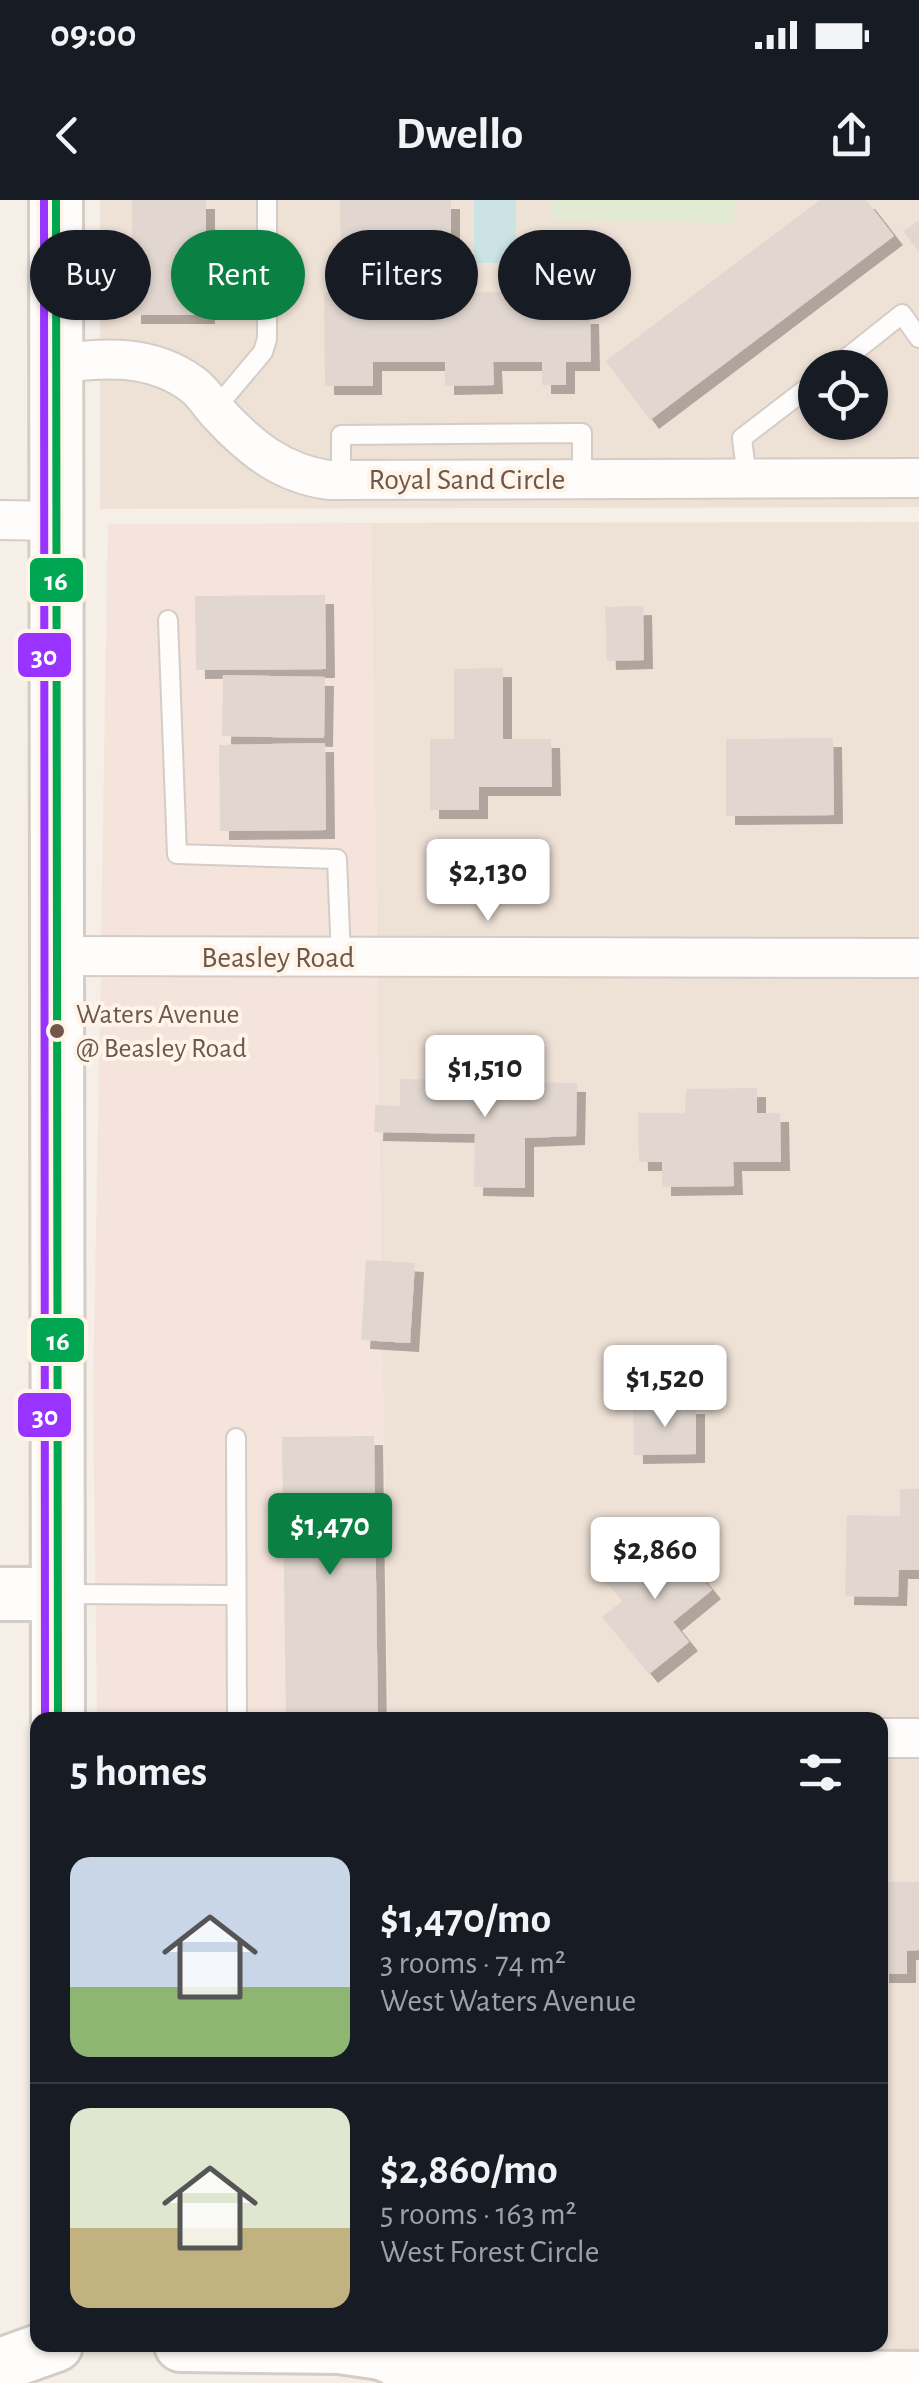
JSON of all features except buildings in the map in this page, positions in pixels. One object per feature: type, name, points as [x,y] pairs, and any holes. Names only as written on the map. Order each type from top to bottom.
[{"type":"main road","points":[[56,200],[58,1712]]},
{"type":"main road","points":[[0,1594],[58,1594]]},
{"type":"main road","points":[[0,2365],[37,2352]]},
{"type":"main road","points":[[57,2352],[59,2383]]},
{"type":"main road","points":[[374,2352],[412,2366],[756,2369],[919,2378]]},
{"type":"street","name":"Royal Sand Circle","points":[[56,364],[108,357],[148,364],[193,384],[249,447],[304,477],[919,478]]},
{"type":"street","points":[[0,520],[55,521]]},
{"type":"street","name":"Beasley Road","points":[[57,956],[919,958]]},
{"type":"street","points":[[888,1738],[919,1738]]},
{"type":"lane","points":[[215,409],[263,352],[267,339],[267,200]]},
{"type":"lane","points":[[857,350],[902,314],[919,338]]},
{"type":"lane","points":[[747,479],[742,438],[798,395]]},
{"type":"lane","points":[[168,620],[177,854],[337,858],[341,958]]},
{"type":"lane","points":[[236,1438],[237,1712]]},
{"type":"lane","points":[[58,1594],[236,1595]]},
{"type":"shaded area","points":[[100,200],[919,200],[919,507],[100,509],[100,320],[151,320],[151,230],[100,230]]},
{"type":"shaded area","points":[[919,522],[919,940],[377,941],[371,523]]},
{"type":"shaded area","points":[[371,523],[377,941],[101,940],[108,524]]},
{"type":"shaded area","points":[[101,974],[377,975],[388,1712],[97,1712],[93,1388]]},
{"type":"shaded area","points":[[377,975],[919,975],[919,1721],[888,1721],[888,1712],[388,1712]]},
{"type":"shaded area","points":[[919,1755],[919,2361],[775,2361],[775,2352],[888,2352],[888,1756]]},
{"type":"shaded area","points":[[426,2352],[736,2352],[736,2361],[439,2357]]},
{"type":"green space","points":[[552,200],[735,200],[734,223],[551,220]]},
{"type":"water","points":[[474,200],[516,200],[516,230],[498,230],[498,263],[478,263],[478,230],[474,230]]},
{"type":"transit line","name":"30","points":[[44,200],[45,1712]]},
{"type":"transit line","name":"16","points":[[56,200],[58,1712]]},
{"type":"place","name":"Waters Avenue @ Beasley Road","points":[[57,1031]]}]
